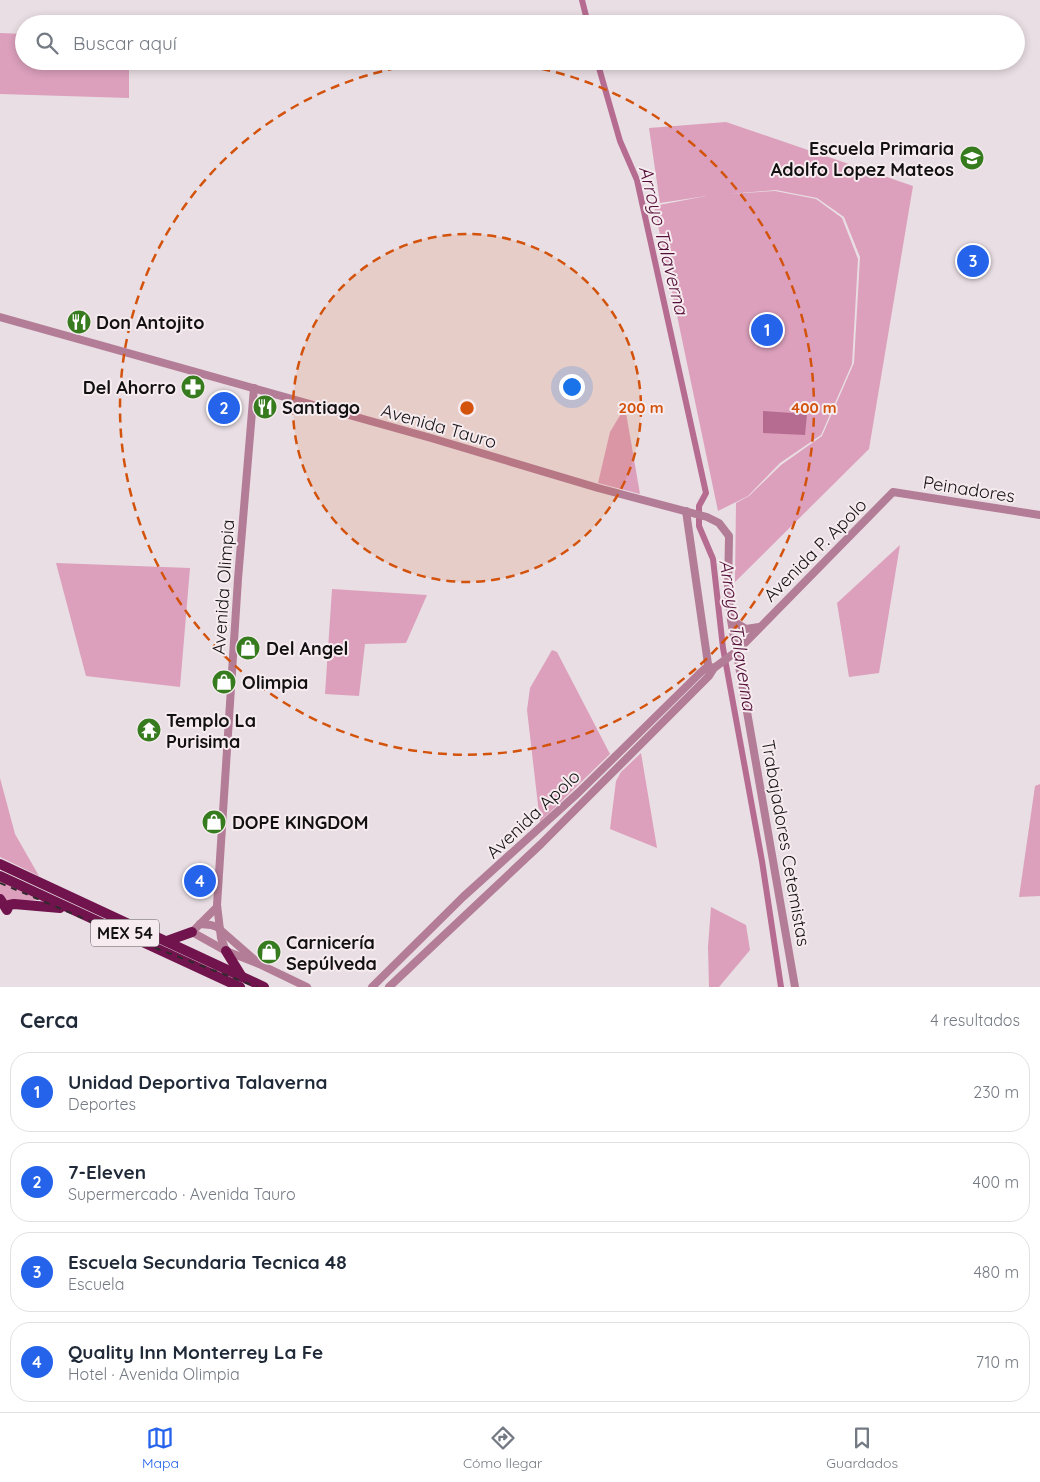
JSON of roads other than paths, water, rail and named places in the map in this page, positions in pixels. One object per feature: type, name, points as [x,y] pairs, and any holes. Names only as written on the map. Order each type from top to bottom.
[{"type":"highway","name":"MEX 54","points":[[0,864],[167,941],[242,982]]},
{"type":"highway","name":"MEX 54","points":[[0,876],[242,982],[264,987]]},
{"type":"highway","points":[[0,899],[4,910],[9,905],[40,904],[75,910]]},
{"type":"highway","points":[[167,941],[192,932]]},
{"type":"highway","points":[[226,951],[242,982]]},
{"type":"street","name":"Avenida Tauro","points":[[0,317],[254,388],[688,517],[710,518],[723,527]]},
{"type":"street","name":"Avenida Olimpia","points":[[226,951],[220,930],[217,907],[242,525],[254,388]]},
{"type":"street","name":"Peinadores","points":[[894,492],[1040,515]]},
{"type":"street","name":"Avenida P. Apolo","points":[[738,651],[759,627],[894,492]]},
{"type":"street","points":[[688,517],[713,667]]},
{"type":"street","name":"Trabajadores Cetemistas","points":[[723,527],[728,536],[728,592],[731,620],[738,651],[795,987]]},
{"type":"street","points":[[731,620],[746,629],[759,627]]},
{"type":"street","name":"Avenida Apolo","points":[[372,987],[463,897],[713,667],[738,651]]},
{"type":"street","name":"Avenida Apolo","points":[[389,987],[541,844],[709,676],[713,667]]},
{"type":"street","points":[[217,907],[192,932],[226,951],[260,964],[307,987]]},
{"type":"street","points":[[200,924],[211,924],[260,964]]},
{"type":"waterway","name":"Arroyo Talaverna","points":[[582,0],[586,15]]},
{"type":"waterway","name":"Arroyo Talaverna","points":[[600,70],[620,141],[637,180],[706,493],[699,506],[699,526],[713,559],[723,648],[762,861],[781,987]]},
{"type":"railway","points":[[0,883],[137,941],[257,987]]},
{"type":"place","name":"Escuela Primaria Adolfo Lopez Mateos","points":[[972,158]]},
{"type":"place","name":"Escuela Secundaria Tecnica 48","points":[[973,261]]},
{"type":"place","name":"Don Antojito","points":[[79,322]]},
{"type":"place","name":"Unidad Deportiva Talaverna","points":[[767,330]]},
{"type":"place","name":"Del Ahorro","points":[[193,387]]},
{"type":"place","name":"Santiago","points":[[265,407]]},
{"type":"place","name":"7-Eleven","points":[[224,408]]},
{"type":"place","name":"Del Angel","points":[[248,648]]},
{"type":"place","name":"Olimpia","points":[[224,682]]},
{"type":"place","name":"Templo La Purisima","points":[[149,730]]},
{"type":"place","name":"DOPE KINGDOM","points":[[214,822]]},
{"type":"place","name":"Quality Inn Monterrey La Fe","points":[[200,881]]},
{"type":"place","name":"Carnicería Sepúlveda","points":[[269,952]]}]
